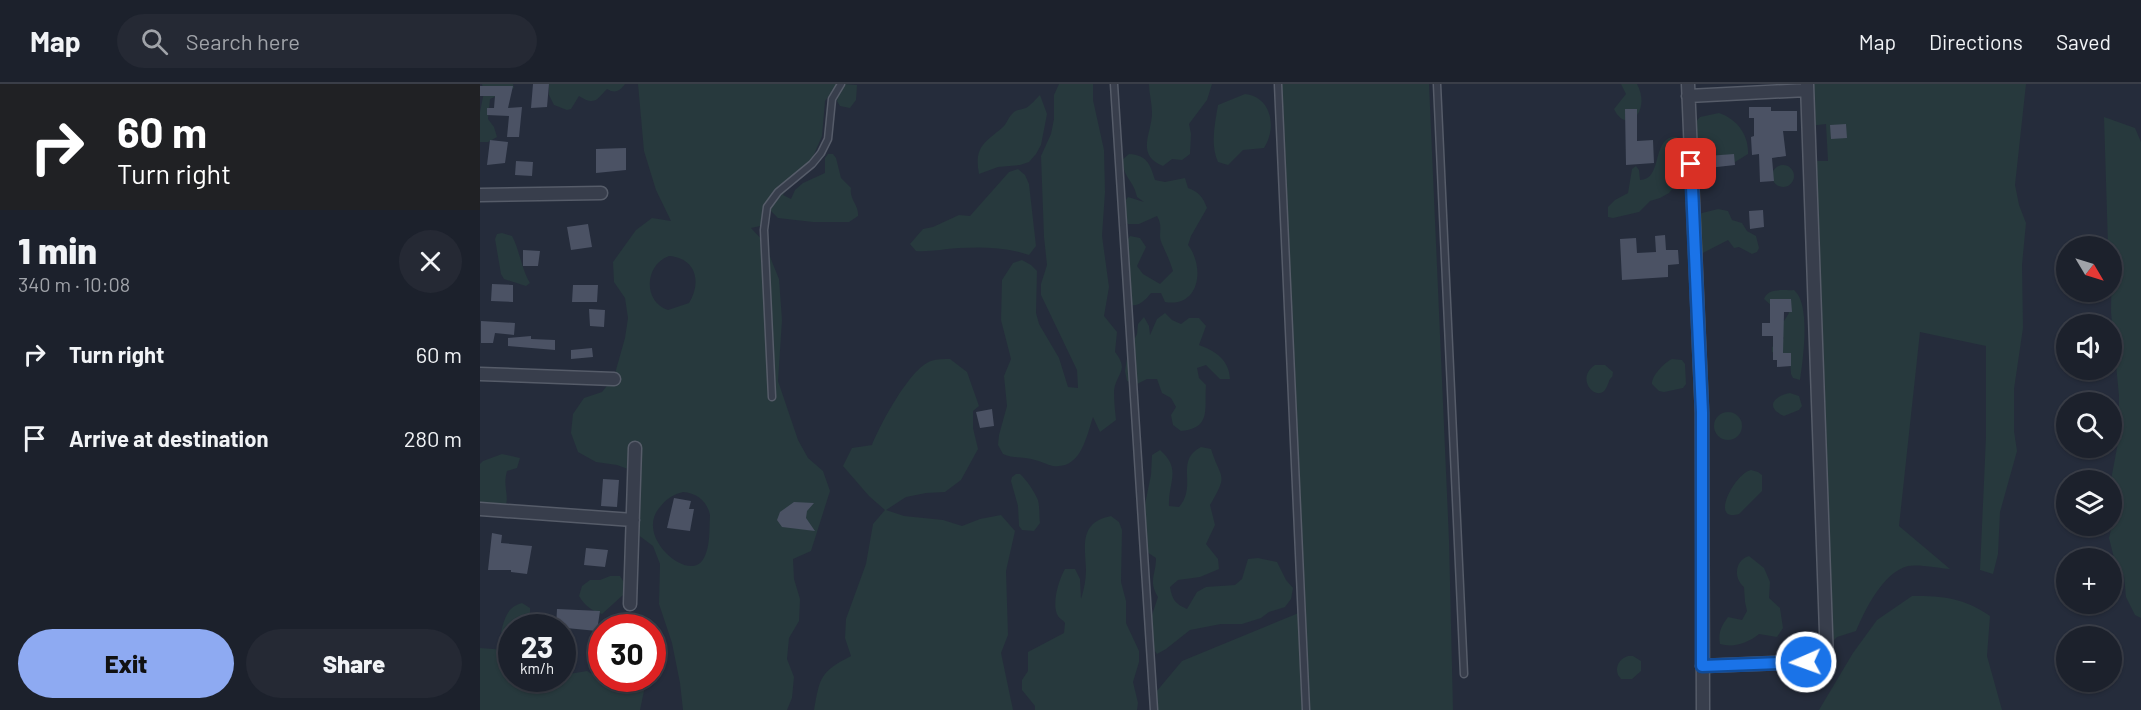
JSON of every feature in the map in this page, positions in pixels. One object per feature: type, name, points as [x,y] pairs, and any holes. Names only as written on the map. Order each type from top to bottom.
[{"type":"street","points":[[1702,666],[1827,661],[1807,87],[1688,90],[1702,412],[1702,666],[1703,710]]},
{"type":"street","points":[[480,195],[601,193]]},
{"type":"street","points":[[480,374],[614,379]]},
{"type":"street","points":[[630,604],[635,448]]},
{"type":"street","points":[[480,509],[633,520]]},
{"type":"lane","points":[[772,397],[764,230],[767,207],[778,192],[812,164],[821,153],[828,139],[832,99],[841,84]]},
{"type":"lane","points":[[1114,84],[1154,710]]},
{"type":"lane","points":[[1278,84],[1306,710]]},
{"type":"lane","points":[[1437,84],[1464,674]]},
{"type":"shaded area","points":[[482,84],[513,84],[514,88],[490,99],[488,119],[497,137],[488,142],[480,142],[480,112],[484,92]]},
{"type":"shaded area","points":[[549,84],[625,84],[617,91],[607,89],[598,99],[592,101],[579,96],[571,109],[567,110],[554,105],[549,95]]},
{"type":"shaded area","points":[[638,84],[838,84],[825,101],[822,136],[809,166],[791,180],[783,195],[791,199],[795,190],[803,183],[825,173],[825,158],[828,154],[833,154],[841,178],[851,188],[858,216],[849,222],[813,222],[778,218],[768,208],[765,225],[751,228],[764,242],[779,279],[782,320],[778,381],[798,440],[808,458],[823,471],[830,491],[811,551],[793,559],[794,579],[800,599],[799,621],[789,638],[787,659],[794,677],[792,698],[787,710],[683,710],[672,643],[666,625],[666,614],[662,614],[659,604],[660,564],[653,546],[637,534],[636,472],[617,465],[596,462],[578,452],[571,433],[573,414],[584,398],[602,392],[614,377],[625,338],[628,318],[625,298],[614,282],[613,262],[636,230],[652,218],[671,221],[656,190],[644,151]],"holes":[[[669,256],[678,258],[691,266],[696,279],[695,287],[689,303],[668,310],[654,299],[651,292],[651,275],[661,261]],[[683,492],[701,499],[710,515],[707,551],[702,561],[695,566],[685,565],[675,560],[658,542],[653,530],[654,518],[660,507],[670,497]]]},
{"type":"shaded area","points":[[844,84],[857,85],[856,100],[850,108],[840,106],[837,101]]},
{"type":"shaded area","points":[[1059,84],[1093,84],[1093,100],[1104,150],[1105,192],[1102,236],[1109,287],[1104,316],[1117,332],[1115,352],[1122,368],[1114,391],[1116,420],[1100,432],[1093,417],[1085,443],[1076,457],[1070,463],[1053,466],[1003,454],[998,445],[1007,406],[1004,376],[1011,359],[1001,320],[1002,280],[1013,263],[1022,260],[1037,271],[1036,313],[1039,324],[1059,358],[1068,387],[1078,388],[1077,370],[1041,295],[1041,284],[1047,265],[1041,156],[1051,134],[1054,119],[1054,95]]},
{"type":"shaded area","points":[[1149,84],[1212,84],[1207,100],[1189,124],[1190,154],[1182,160],[1172,159],[1163,166],[1149,156],[1147,150],[1152,113]]},
{"type":"shaded area","points":[[1280,84],[1429,84],[1449,540],[1453,710],[1152,710],[1156,692],[1182,661],[1301,612]]},
{"type":"shaded area","points":[[1621,84],[1637,84],[1641,94],[1639,111],[1631,120],[1619,117],[1614,109],[1626,94]]},
{"type":"shaded area","points":[[1809,84],[2026,84],[2015,185],[2026,223],[2022,265],[2023,328],[2014,389],[2014,431],[2017,451],[2000,512],[1998,554],[1993,574],[1980,570],[1986,437],[1986,346],[1920,332],[1899,526],[1950,569],[1908,566],[1899,570],[1876,593],[1856,631],[1837,637],[1832,642],[1813,161],[1828,161],[1826,124],[1809,126]]},
{"type":"shaded area","points":[[1245,94],[1261,101],[1270,115],[1268,140],[1264,148],[1243,150],[1228,165],[1218,162],[1214,141],[1218,105]]},
{"type":"shaded area","points":[[1040,95],[1047,114],[1041,145],[1036,154],[1029,162],[998,167],[979,174],[978,158],[982,146],[1004,126],[1013,113],[1032,104]]},
{"type":"shaded area","points":[[1719,113],[1731,119],[1741,129],[1748,147],[1748,154],[1735,162],[1692,162],[1690,128],[1700,117]]},
{"type":"shaded area","points":[[2104,117],[2135,128],[2141,142],[2141,618],[2135,615],[2126,597],[2122,572],[2122,548],[2112,548],[2109,538],[2109,536],[2122,536],[2122,470],[2113,470],[2115,458],[2122,458],[2122,392],[2119,392],[2117,380],[2122,380],[2122,314],[2111,314],[2111,312],[2111,302],[2122,302],[2122,236],[2108,236]]},
{"type":"shaded area","points":[[1672,137],[1677,137],[1684,156],[1680,180],[1669,193],[1650,201],[1639,212],[1608,217],[1608,207],[1628,193],[1632,169],[1636,166],[1639,170],[1640,180],[1647,178],[1655,168],[1662,146]]},
{"type":"shaded area","points":[[1129,154],[1140,156],[1147,161],[1155,180],[1165,182],[1185,178],[1188,188],[1200,195],[1207,208],[1188,245],[1193,254],[1197,274],[1196,284],[1186,299],[1165,302],[1161,293],[1151,293],[1140,304],[1125,305],[1128,285],[1124,245],[1130,236],[1140,238],[1146,247],[1137,266],[1143,274],[1160,284],[1173,271],[1161,240],[1157,216],[1139,224],[1128,224],[1121,216],[1122,205],[1128,197],[1144,202],[1137,197],[1123,166],[1122,160]]},
{"type":"shaded area","points":[[1779,165],[1787,165],[1794,172],[1794,180],[1787,187],[1779,187],[1772,180],[1772,172]]},
{"type":"shaded area","points":[[1018,169],[1025,175],[1029,184],[1036,246],[1029,255],[1012,250],[986,248],[916,251],[910,244],[923,229],[959,215],[970,216],[1009,172]]},
{"type":"shaded area","points":[[1718,209],[1728,211],[1732,220],[1742,223],[1747,231],[1756,236],[1759,248],[1757,252],[1752,254],[1739,247],[1734,248],[1728,240],[1699,255],[1698,214]]},
{"type":"shaded area","points":[[497,234],[512,236],[515,242],[530,283],[526,286],[504,279],[501,274],[495,239]]},
{"type":"shaded area","points":[[1794,290],[1803,307],[1804,319],[1800,380],[1793,378],[1791,374],[1790,359],[1772,352],[1772,347],[1784,338],[1780,335],[1779,320],[1784,321],[1789,313],[1787,309],[1772,306],[1764,299],[1773,291]]},
{"type":"shaded area","points":[[1165,313],[1172,320],[1181,324],[1189,318],[1199,318],[1206,326],[1199,345],[1211,350],[1224,361],[1230,379],[1220,379],[1206,365],[1197,368],[1199,378],[1206,385],[1204,416],[1198,426],[1181,431],[1173,425],[1171,415],[1176,407],[1171,398],[1162,393],[1157,379],[1147,379],[1137,384],[1127,381],[1125,371],[1128,352],[1137,334],[1138,324],[1144,317],[1149,326],[1150,335],[1157,319]]},
{"type":"shaded area","points":[[950,359],[967,372],[979,406],[973,411],[973,428],[978,449],[961,480],[945,492],[906,497],[886,510],[904,516],[943,520],[962,526],[980,519],[1001,515],[1015,531],[1006,571],[1008,635],[1001,653],[1013,710],[814,710],[820,683],[827,671],[851,656],[845,638],[846,619],[866,564],[873,524],[885,510],[869,496],[843,466],[852,448],[872,445],[889,411],[914,374],[931,361]]},
{"type":"shaded area","points":[[1672,359],[1682,360],[1685,364],[1686,384],[1683,388],[1659,391],[1652,384],[1654,377],[1662,366]]},
{"type":"shaded area","points":[[1595,365],[1605,365],[1613,372],[1601,393],[1592,391],[1587,382],[1589,370]]},
{"type":"shaded area","points":[[1790,393],[1799,396],[1802,406],[1799,410],[1784,416],[1778,413],[1773,406],[1776,399]]},
{"type":"shaded area","points":[[1728,412],[1738,416],[1742,426],[1738,436],[1728,440],[1718,436],[1714,426],[1718,416]]},
{"type":"shaded area","points":[[1201,447],[1211,449],[1221,477],[1220,487],[1210,505],[1215,525],[1206,544],[1218,559],[1219,569],[1200,577],[1178,580],[1170,587],[1173,598],[1187,609],[1197,592],[1206,587],[1235,585],[1242,579],[1248,559],[1258,558],[1277,562],[1293,588],[1291,599],[1285,607],[1242,624],[1221,624],[1190,630],[1157,654],[1151,646],[1152,615],[1158,597],[1153,587],[1156,558],[1147,552],[1142,543],[1143,514],[1151,475],[1152,455],[1160,450],[1171,463],[1169,506],[1179,507],[1187,490],[1189,459]]},
{"type":"shaded area","points":[[502,454],[520,458],[517,468],[507,471],[505,484],[507,500],[498,518],[480,507],[480,464]]},
{"type":"shaded area","points":[[1751,470],[1762,475],[1762,491],[1739,514],[1730,515],[1725,505],[1727,497],[1744,473]]},
{"type":"shaded area","points":[[1016,474],[1020,474],[1025,479],[1038,500],[1040,523],[1034,531],[1022,530],[1019,526],[1018,506],[1011,481]]},
{"type":"shaded area","points":[[1111,516],[1119,522],[1122,530],[1121,582],[1126,601],[1126,623],[1139,651],[1139,662],[1133,682],[1138,703],[1137,710],[1035,710],[1035,706],[1022,690],[1022,680],[1028,671],[1028,652],[1064,633],[1065,623],[1058,616],[1055,605],[1060,579],[1065,569],[1075,569],[1080,579],[1081,599],[1086,577],[1086,536],[1093,524]]},
{"type":"shaded area","points":[[1749,556],[1764,568],[1770,582],[1769,598],[1780,608],[1783,628],[1777,637],[1759,634],[1741,644],[1720,644],[1719,636],[1728,617],[1742,620],[1747,611],[1744,587],[1738,579],[1737,570],[1741,561]]},
{"type":"shaded area","points":[[610,576],[620,576],[625,584],[623,595],[602,614],[589,607],[579,596],[582,586],[590,580],[600,580]]},
{"type":"shaded area","points":[[1912,596],[1953,599],[1971,605],[1990,616],[1987,656],[2002,710],[1819,710],[1853,653],[1877,620]]},
{"type":"shaded area","points":[[522,603],[530,608],[530,614],[508,614]]},
{"type":"shaded area","points":[[480,648],[498,649],[498,692],[576,692],[576,673],[587,671],[588,692],[644,692],[640,710],[480,710]]},
{"type":"shaded area","points":[[1628,656],[1641,661],[1641,671],[1632,679],[1621,679],[1617,666],[1622,659]]},
{"type":"building","points":[[533,84],[549,84],[547,107],[531,108]]},
{"type":"building","points":[[480,86],[513,86],[508,108],[522,107],[519,137],[507,137],[509,116],[487,115],[487,108],[494,108],[495,96],[480,96]]},
{"type":"building","points":[[1749,107],[1771,107],[1771,111],[1797,111],[1797,131],[1783,131],[1786,156],[1772,158],[1774,181],[1760,182],[1759,154],[1752,155],[1751,137],[1754,136],[1754,118],[1749,118]]},
{"type":"building","points":[[1625,109],[1637,109],[1637,141],[1653,140],[1654,163],[1626,165]]},
{"type":"building","points":[[1846,124],[1847,138],[1831,139],[1830,125]]},
{"type":"building","points":[[490,140],[508,142],[505,163],[487,165]]},
{"type":"building","points":[[626,148],[626,170],[596,173],[596,149]]},
{"type":"building","points":[[1734,154],[1735,165],[1708,168],[1707,156]]},
{"type":"building","points":[[516,161],[533,162],[532,176],[515,175]]},
{"type":"building","points":[[1763,210],[1764,227],[1750,229],[1749,211]]},
{"type":"building","points":[[588,224],[592,247],[571,250],[567,227]]},
{"type":"building","points":[[1665,235],[1666,250],[1678,250],[1679,264],[1668,265],[1668,277],[1622,280],[1620,239],[1636,238],[1637,253],[1656,252],[1655,236]]},
{"type":"building","points":[[523,250],[540,251],[538,266],[523,266]]},
{"type":"building","points":[[492,284],[513,285],[513,302],[491,301]]},
{"type":"building","points":[[573,285],[598,285],[597,302],[572,302]]},
{"type":"building","points":[[1770,299],[1791,299],[1792,312],[1784,312],[1783,353],[1791,353],[1791,366],[1777,367],[1777,360],[1773,360],[1773,336],[1762,336],[1762,323],[1770,323]]},
{"type":"building","points":[[589,309],[605,310],[604,327],[590,326]]},
{"type":"building","points":[[481,321],[515,323],[514,335],[495,333],[493,343],[481,343]]},
{"type":"building","points":[[531,336],[531,339],[555,340],[555,350],[508,346],[508,338]]},
{"type":"building","points":[[592,348],[593,357],[571,359],[571,350]]},
{"type":"building","points":[[992,409],[994,426],[980,428],[976,412]]},
{"type":"building","points":[[603,479],[619,480],[617,507],[601,506]]},
{"type":"building","points":[[674,498],[691,501],[689,509],[694,509],[690,531],[667,528]]},
{"type":"building","points":[[794,502],[814,503],[807,511],[806,518],[815,531],[782,527],[777,520],[780,512]]},
{"type":"building","points":[[492,533],[502,535],[501,543],[532,546],[527,574],[511,572],[511,570],[488,570]]},
{"type":"building","points":[[586,548],[608,550],[605,567],[584,565]]},
{"type":"building","points":[[557,609],[600,611],[600,614],[588,614],[588,630],[576,629],[576,614],[557,614]]},
{"type":"route","points":[[1691,164],[1702,412],[1702,666],[1806,662]]}]
